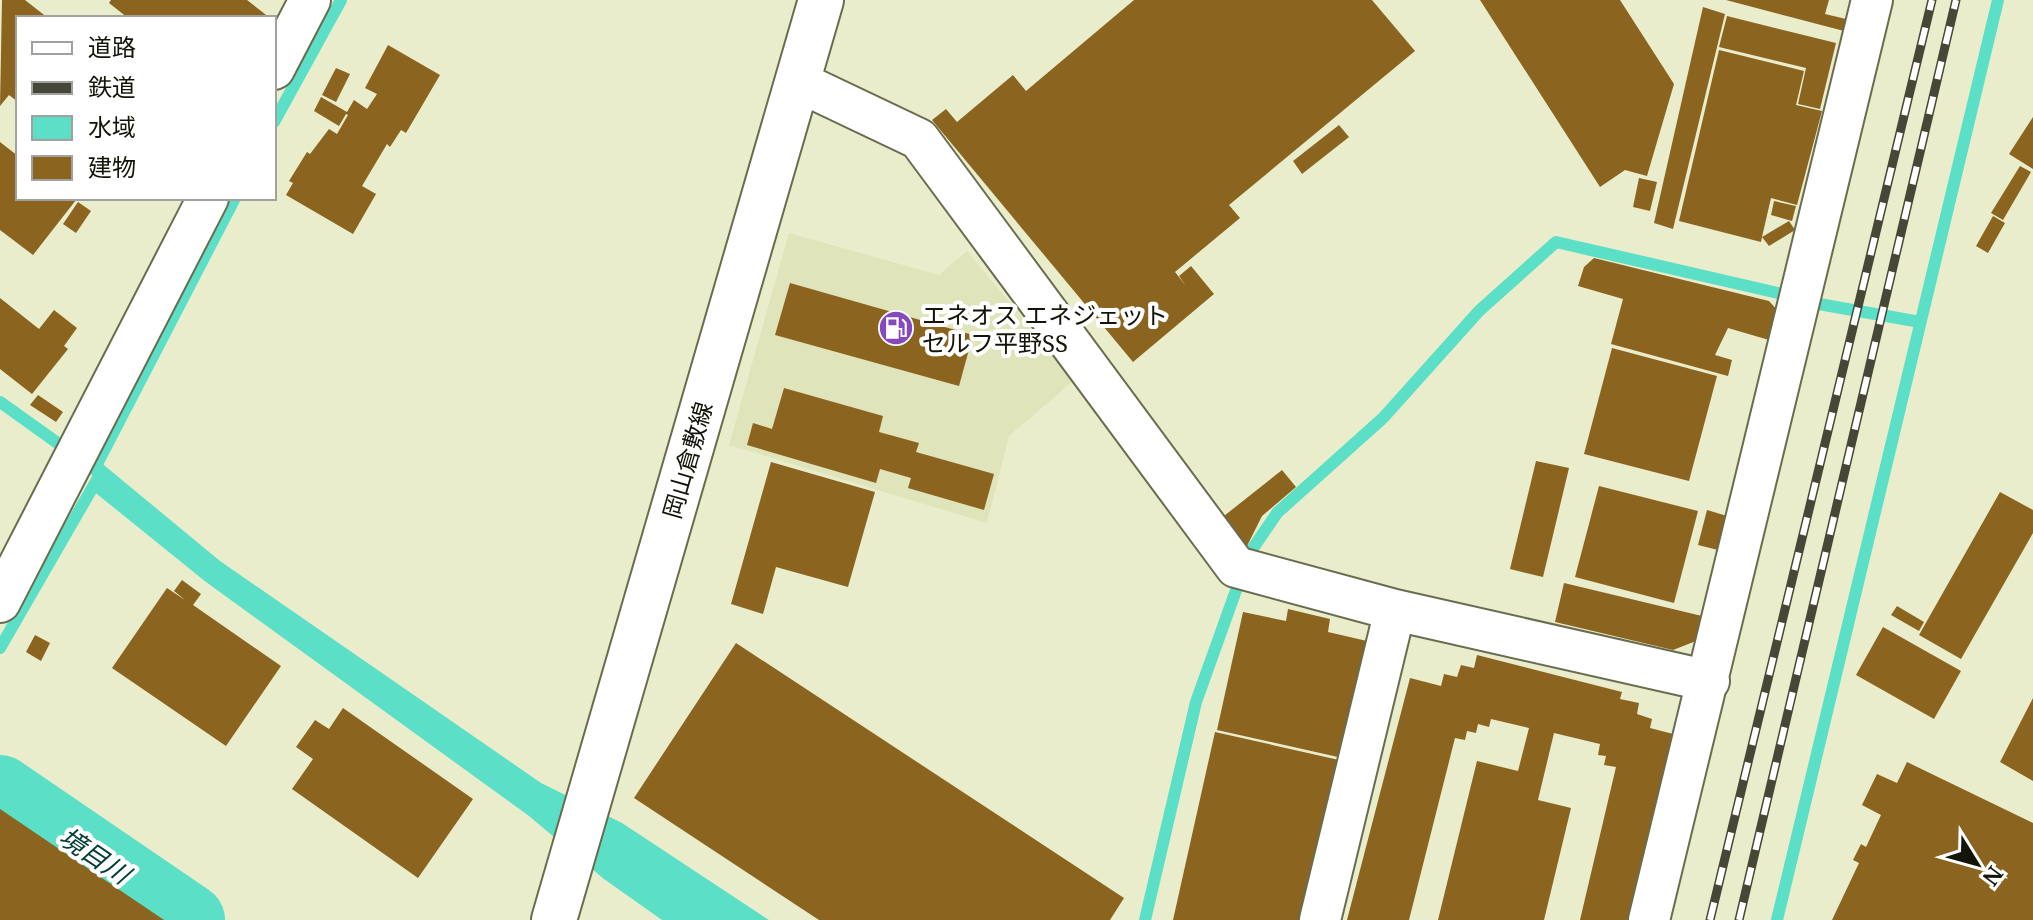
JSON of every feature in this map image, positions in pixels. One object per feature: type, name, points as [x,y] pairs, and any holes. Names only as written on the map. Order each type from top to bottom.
[{"type":"main road","name":"岡山倉敷線","points":[[554,920],[821,0]]},
{"type":"street","points":[[276,65],[310,0]]},
{"type":"street","points":[[1649,920],[1872,0]]},
{"type":"street","points":[[797,81],[919,139],[1245,570],[1395,610],[1709,681]]},
{"type":"street","points":[[0,602],[207,200]]},
{"type":"street","points":[[1320,920],[1395,610]]},
{"type":"shaded area","name":"エネオス エネジェット セルフ平野SS","points":[[789,233],[939,275],[967,251],[1074,380],[1009,436],[987,523],[729,445]]},
{"type":"water","points":[[99,461],[220,561],[541,783],[622,823],[769,920],[662,920],[604,879],[529,816],[206,582],[92,490],[101,473],[95,468]]},
{"type":"building","points":[[2,0],[25,0],[45,16],[16,16],[16,100],[9,95],[0,106]]},
{"type":"building","points":[[111,0],[247,0],[267,16],[125,16],[109,3]]},
{"type":"building","points":[[1134,0],[1372,0],[1415,51],[1229,205],[1240,218],[1175,272],[1186,286],[1179,276],[1191,266],[1214,294],[1133,362],[932,120],[946,109],[957,122],[1013,75],[1026,91]]},
{"type":"building","points":[[1480,0],[1620,0],[1674,84],[1647,176],[1625,170],[1600,187]]},
{"type":"building","points":[[1726,0],[1829,0],[1825,14],[1846,19],[1844,31]]},
{"type":"building","points":[[1703,7],[1725,14],[1673,229],[1654,223]]},
{"type":"building","points":[[1727,16],[1836,43],[1820,109],[1798,104],[1806,68],[1719,47]]},
{"type":"building","points":[[388,45],[440,75],[406,133],[401,130],[390,147],[387,144],[362,186],[376,194],[353,234],[286,195],[293,183],[289,181],[307,152],[310,154],[329,129],[337,134],[348,115],[339,126],[314,111],[321,97],[347,112],[354,100],[367,109],[377,94],[365,88]]},
{"type":"building","points":[[1719,50],[1804,71],[1796,105],[1822,111],[1797,205],[1771,198],[1761,242],[1679,221]]},
{"type":"building","points":[[336,68],[350,74],[336,102],[322,95]]},
{"type":"building","points":[[2033,117],[2033,169],[2009,154]]},
{"type":"building","points":[[1339,125],[1349,137],[1302,174],[1293,161]]},
{"type":"building","points":[[0,142],[16,154],[16,200],[76,200],[33,255],[0,230]]},
{"type":"building","points":[[2020,166],[2031,172],[2003,220],[1991,213]]},
{"type":"building","points":[[1639,178],[1657,182],[1650,211],[1633,207]]},
{"type":"building","points":[[1774,201],[1796,206],[1792,221],[1771,215]]},
{"type":"building","points":[[78,202],[91,211],[76,233],[63,224]]},
{"type":"building","points":[[1993,216],[2005,223],[1988,253],[1976,246]]},
{"type":"building","points":[[1789,221],[1795,230],[1769,246],[1762,237]]},
{"type":"building","points":[[1594,258],[1769,301],[1778,311],[1769,340],[1728,328],[1715,355],[1732,360],[1728,376],[1611,344],[1623,299],[1578,286],[1584,267]]},
{"type":"building","points":[[790,283],[973,335],[959,386],[775,335]]},
{"type":"building","points":[[0,298],[39,329],[54,310],[77,328],[64,346],[68,349],[32,394],[0,369]]},
{"type":"building","points":[[1612,348],[1717,376],[1689,481],[1584,454]]},
{"type":"building","points":[[784,388],[883,416],[879,432],[919,443],[916,452],[994,474],[984,510],[908,488],[911,478],[880,469],[876,483],[747,445],[753,423],[772,429]]},
{"type":"building","points":[[38,395],[63,412],[56,422],[30,405]]},
{"type":"building","points":[[1536,461],[1569,468],[1543,577],[1510,569]]},
{"type":"building","points":[[771,462],[875,492],[848,587],[776,567],[763,614],[731,604]]},
{"type":"building","points":[[1282,470],[1296,487],[1262,516],[1246,548],[1224,516]]},
{"type":"building","points":[[1599,486],[1698,511],[1674,603],[1575,577]]},
{"type":"building","points":[[2000,492],[2033,510],[2033,533],[1961,659],[1919,635]]},
{"type":"building","points":[[1707,510],[1727,516],[1718,550],[1698,545]]},
{"type":"building","points":[[182,580],[201,594],[193,605],[281,666],[226,746],[112,668],[167,588],[185,600],[174,591]]},
{"type":"building","points":[[1564,583],[1702,616],[1696,641],[1673,650],[1555,622]]},
{"type":"building","points":[[1897,606],[1924,622],[1919,631],[1891,615]]},
{"type":"building","points":[[1288,609],[1330,619],[1328,632],[1367,641],[1338,757],[1217,730],[1243,612],[1286,621]]},
{"type":"building","points":[[1883,627],[1961,671],[1934,719],[1856,675]]},
{"type":"building","points":[[35,635],[50,643],[41,661],[26,652]]},
{"type":"building","points":[[736,643],[1124,898],[1110,920],[819,920],[634,798]]},
{"type":"building","points":[[1477,655],[1622,692],[1620,699],[1639,703],[1637,714],[1652,719],[1650,728],[1677,735],[1629,920],[1580,920],[1616,767],[1604,765],[1606,756],[1598,755],[1600,744],[1554,733],[1538,800],[1571,808],[1544,920],[1438,920],[1477,761],[1518,771],[1529,728],[1491,719],[1489,727],[1478,724],[1476,733],[1467,731],[1465,740],[1455,738],[1409,920],[1347,920],[1410,678],[1441,686],[1444,674],[1457,677],[1461,665],[1474,668]]},
{"type":"building","points":[[2033,698],[2033,781],[2000,762]]},
{"type":"building","points":[[343,708],[473,799],[418,878],[292,789],[313,759],[296,747],[315,720],[329,729]]},
{"type":"building","points":[[1215,732],[1339,760],[1300,920],[1173,920]]},
{"type":"building","points":[[1907,762],[2033,823],[2033,920],[1832,920],[1859,863],[1853,860],[1861,844],[1866,847],[1881,815],[1862,805],[1877,774],[1897,783]]},
{"type":"building","points":[[0,809],[164,920],[0,920]]},
{"type":"waterway","points":[[276,118],[341,0]]},
{"type":"waterway","points":[[1777,920],[1998,0]]},
{"type":"waterway","points":[[95,468],[234,200]]},
{"type":"waterway","points":[[1145,920],[1196,702],[1249,554],[1277,513],[1383,418],[1479,311],[1556,242],[1778,293]]},
{"type":"waterway","points":[[1819,304],[1920,322]]},
{"type":"waterway","points":[[0,402],[105,477]]},
{"type":"waterway","points":[[0,648],[98,478]]},
{"type":"waterway","name":"境目川","points":[[0,791],[189,920]]},
{"type":"railway","points":[[1710,920],[1932,0]]},
{"type":"railway","points":[[1739,920],[1956,0]]},
{"type":"place","name":"エネオス エネジェット セルフ平野SS","points":[[896,328]]}]
